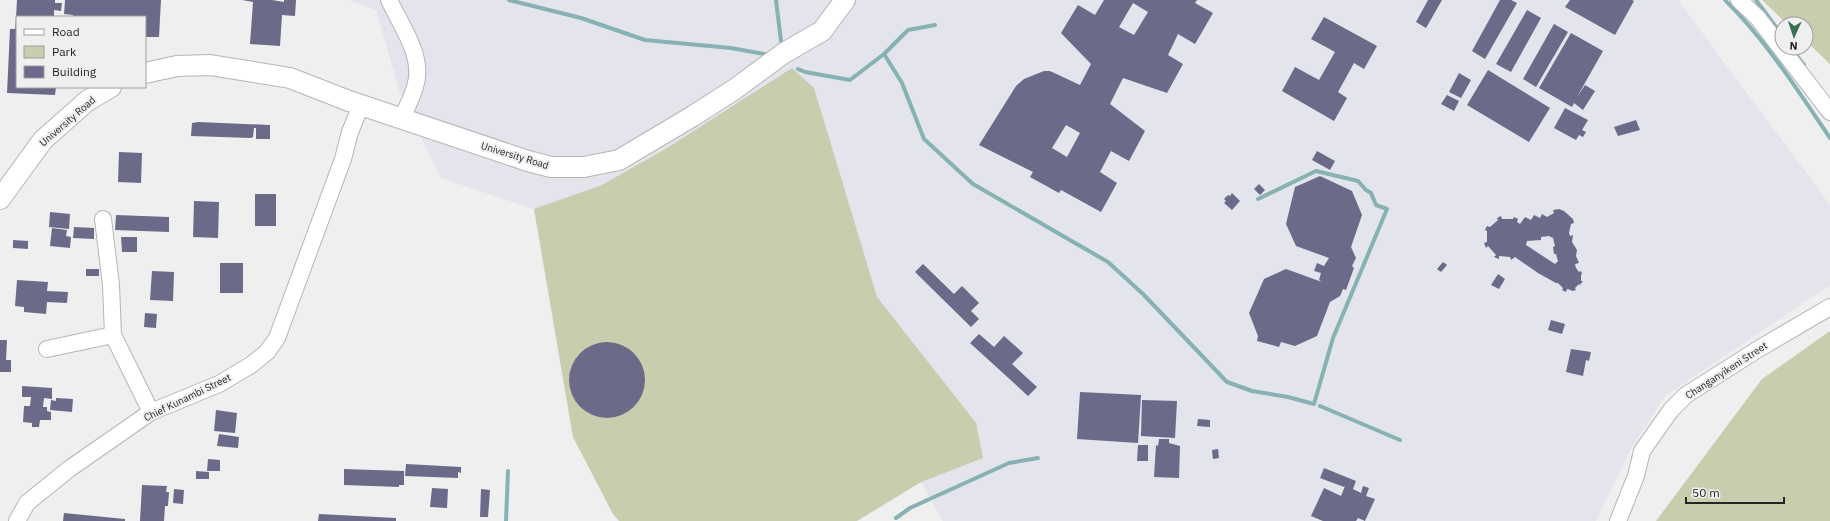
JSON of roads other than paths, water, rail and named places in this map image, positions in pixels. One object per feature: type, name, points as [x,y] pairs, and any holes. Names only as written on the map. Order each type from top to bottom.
[{"type":"street","points":[[389,0],[410,44],[417,67],[415,87],[402,119]]},
{"type":"street","name":"University Road","points":[[146,72],[177,66],[210,65],[249,70],[290,78],[402,119],[551,167],[584,167],[619,160],[693,116],[735,89],[784,53],[822,31],[845,0]]},
{"type":"street","points":[[1739,0],[1758,18],[1830,112]]},
{"type":"street","name":"University Road","points":[[0,199],[43,140],[87,101],[109,88]]},
{"type":"street","name":"Chief Kunambi Street","points":[[17,521],[27,503],[69,469],[151,412],[219,384],[251,365],[267,352],[277,338],[343,159],[350,132],[361,105]]},
{"type":"street","points":[[103,219],[111,285],[113,335],[151,412]]},
{"type":"street","name":"Changanyikeni Street","points":[[1618,521],[1636,476],[1642,450],[1671,410],[1686,395],[1760,348],[1830,307]]},
{"type":"street","points":[[47,348],[113,335]]},
{"type":"waterway","points":[[509,0],[581,18],[645,40],[731,48],[769,55]]},
{"type":"waterway","points":[[776,0],[781,41]]},
{"type":"waterway","points":[[1725,0],[1740,15],[1768,49],[1794,84],[1830,138]]},
{"type":"waterway","points":[[1756,0],[1774,24]]},
{"type":"waterway","points":[[798,69],[805,72],[850,80],[884,54],[908,30],[935,25]]},
{"type":"waterway","points":[[884,54],[902,83],[924,139],[973,184],[1108,262],[1143,294],[1227,382],[1252,391],[1288,397],[1314,404],[1333,338],[1387,209],[1376,205],[1371,193],[1358,181],[1316,171],[1258,199]]},
{"type":"waterway","points":[[1797,56],[1804,65]]},
{"type":"waterway","points":[[1320,406],[1400,440]]},
{"type":"waterway","points":[[896,518],[910,508],[1009,463],[1038,458]]},
{"type":"waterway","points":[[506,521],[508,471]]}]
